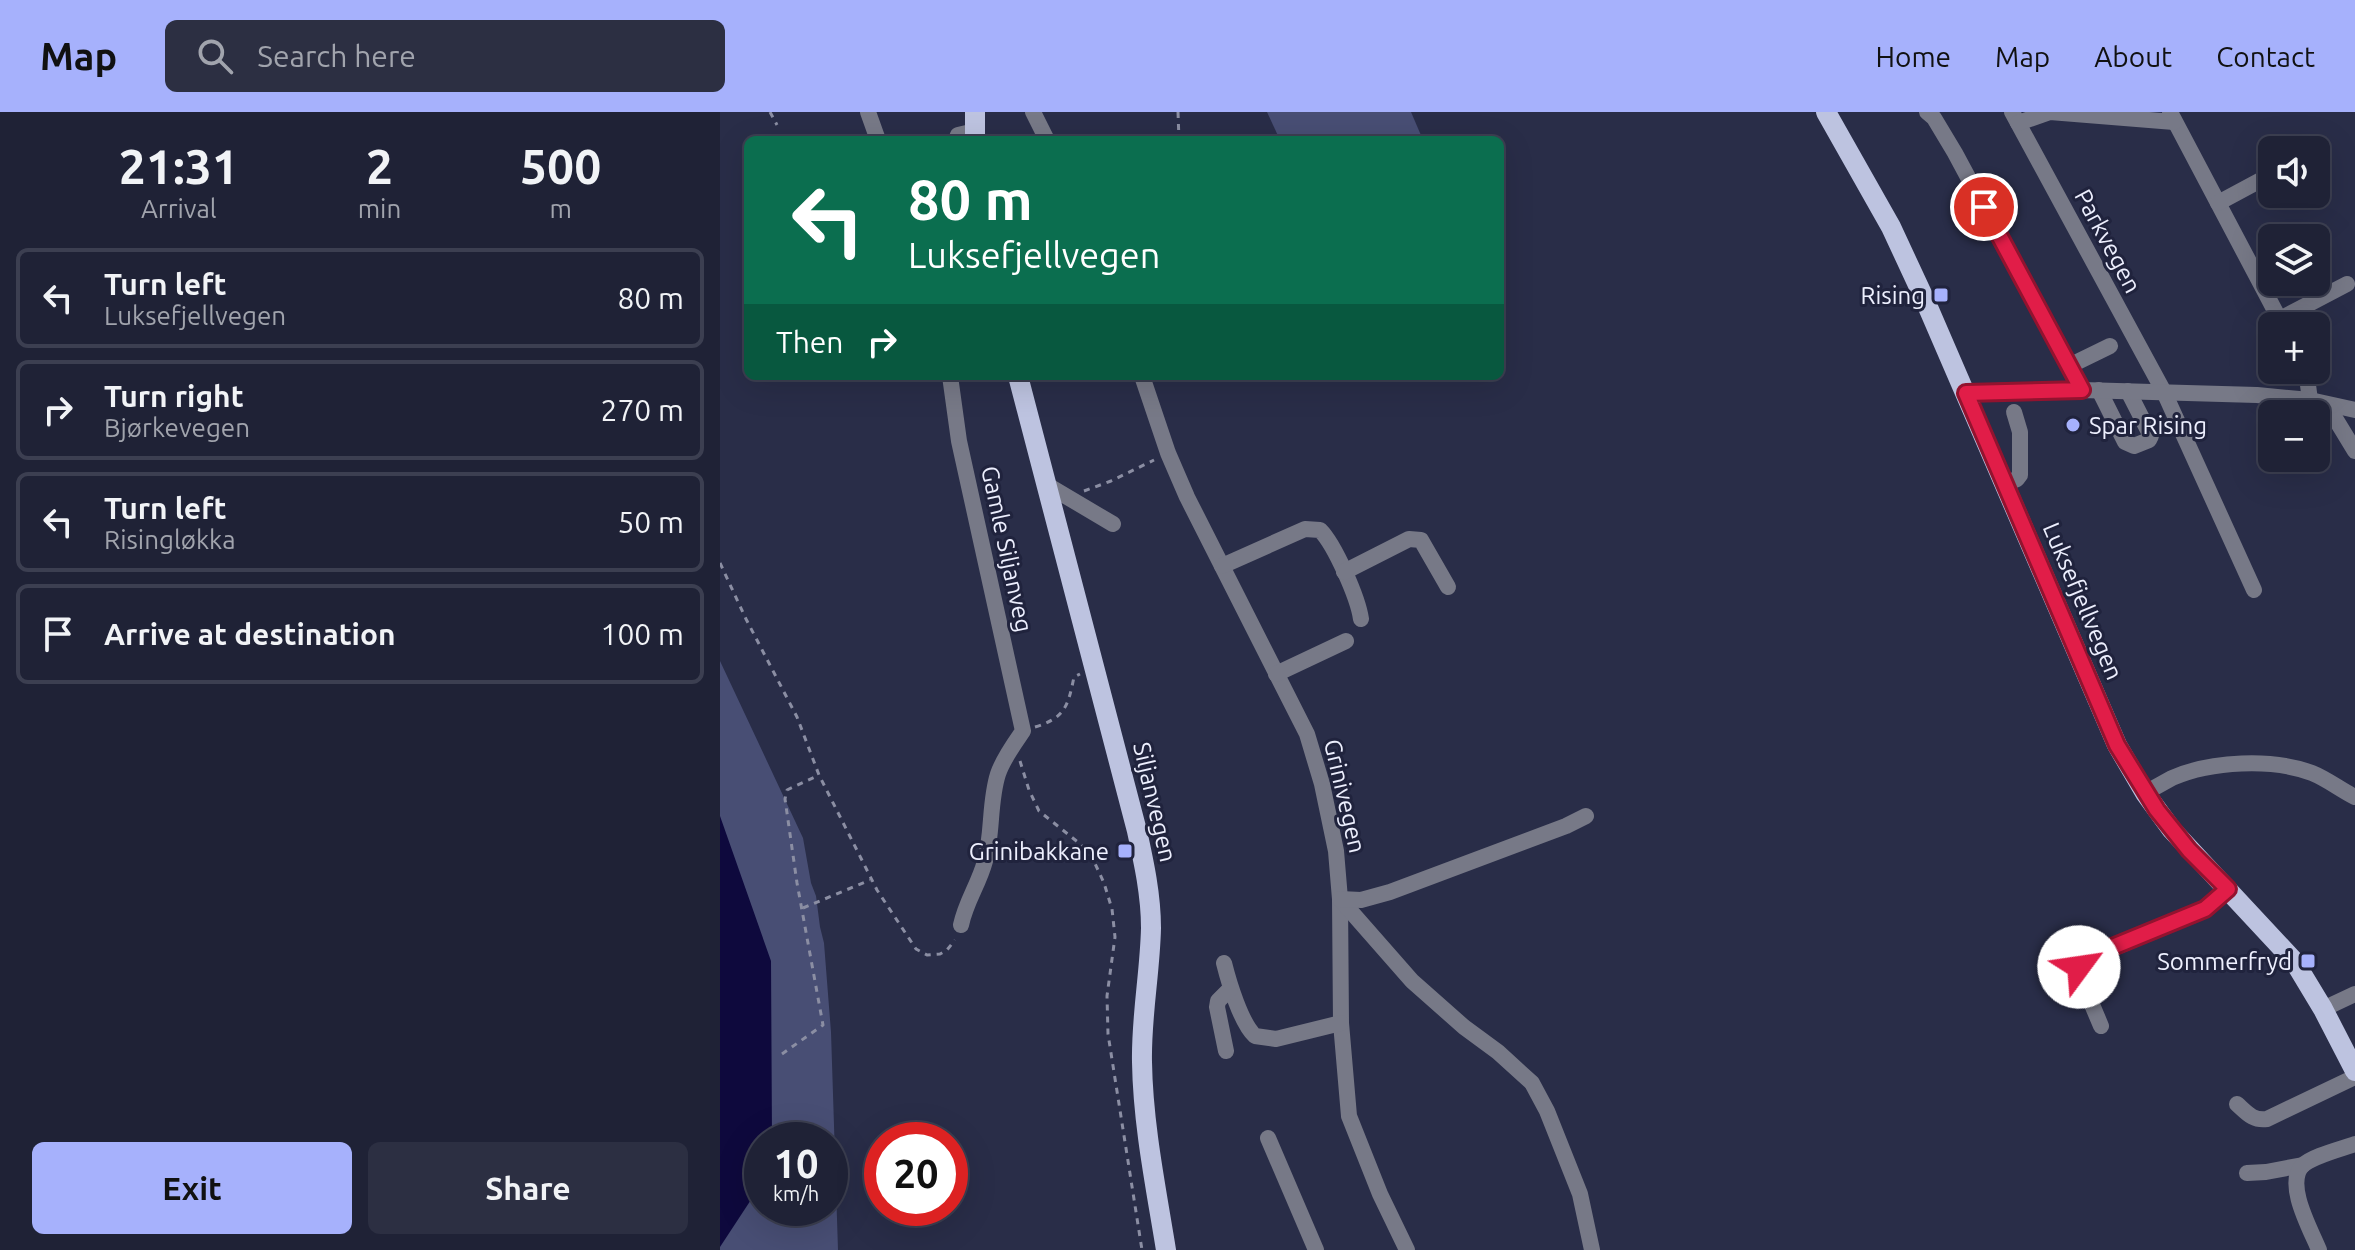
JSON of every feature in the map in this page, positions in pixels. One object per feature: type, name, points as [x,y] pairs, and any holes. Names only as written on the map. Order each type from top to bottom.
[{"type":"main road","name":"Luksefjellvegen","points":[[1826,112],[1891,227],[2117,745],[2145,793],[2189,850],[2294,961],[2355,1071]]},
{"type":"main road","name":"Siljanvegen","points":[[1019,380],[1137,831],[1150,903],[1150,943],[1142,1022],[1142,1085],[1166,1250]]},
{"type":"street","points":[[868,112],[877,136]]},
{"type":"street","points":[[1033,112],[1045,136]]},
{"type":"street","points":[[1927,112],[1955,153],[2069,366],[2090,390],[2125,442],[2134,446],[2149,440],[2151,436],[2128,391]]},
{"type":"street","points":[[2015,117],[2050,112],[2172,117],[2276,312]]},
{"type":"street","name":"Parkvegen","points":[[2015,117],[2164,392],[2254,590]]},
{"type":"street","points":[[2218,203],[2258,182]]},
{"type":"street","points":[[2300,312],[2347,284]]},
{"type":"street","points":[[2069,366],[2110,346]]},
{"type":"street","name":"Gamle Siljanveg","points":[[951,380],[959,441],[1019,736]]},
{"type":"street","name":"Grinivegen","points":[[1143,380],[1168,453],[1187,497],[1307,734],[1322,784],[1336,851],[1340,899],[1341,1023],[1349,1116],[1380,1194],[1407,1250]]},
{"type":"street","points":[[1966,393],[2090,390],[2257,395],[2296,400]]},
{"type":"street","points":[[2330,405],[2355,410]]},
{"type":"street","points":[[2005,484],[2020,475],[2020,432],[2014,412]]},
{"type":"street","points":[[2330,418],[2355,451]]},
{"type":"street","points":[[1047,485],[1113,524]]},
{"type":"street","points":[[1222,566],[1305,529],[1320,530],[1328,538],[1344,572],[1360,607],[1361,619]]},
{"type":"street","points":[[1344,572],[1409,539],[1417,539],[1421,540],[1448,587]]},
{"type":"street","points":[[1276,674],[1346,641]]},
{"type":"street","points":[[961,925],[965,905],[981,876],[987,857],[999,770],[1019,736]]},
{"type":"street","points":[[2145,793],[2190,772],[2256,763],[2287,766],[2313,773],[2355,797]]},
{"type":"street","points":[[1340,899],[1361,900],[1407,886],[1586,816]]},
{"type":"street","points":[[2101,1026],[2080,976],[2082,962],[2205,909],[2228,889]]},
{"type":"street","points":[[1340,899],[1412,981],[1532,1083],[1547,1111],[1580,1194],[1587,1247]]},
{"type":"street","points":[[1224,963],[1230,989],[1246,1025],[1255,1036],[1276,1039],[1341,1023]]},
{"type":"street","points":[[1226,1051],[1217,1007],[1218,1001],[1230,989]]},
{"type":"street","points":[[2323,1009],[2355,994]]},
{"type":"street","points":[[2237,1104],[2256,1120],[2267,1119],[2355,1077]]},
{"type":"street","points":[[1268,1138],[1316,1250]]},
{"type":"street","points":[[2247,1173],[2303,1165],[2355,1144]]},
{"type":"street","points":[[2303,1165],[2296,1176],[2296,1190],[2319,1250]]},
{"type":"path","points":[[770,112],[777,125]]},
{"type":"path","points":[[1178,112],[1179,136]]},
{"type":"path","points":[[1068,497],[1111,481],[1168,453]]},
{"type":"path","points":[[720,563],[797,717],[819,775],[871,880],[911,943],[922,953],[934,955],[952,945],[961,925]]},
{"type":"path","points":[[1094,667],[1074,677],[1070,699],[1062,714],[1019,736],[1023,774],[1036,806],[1045,818],[1079,843],[1092,857],[1112,909],[1115,937],[1107,996],[1108,1034],[1142,1250]]},
{"type":"path","points":[[782,1054],[823,1025],[794,868],[785,799],[787,790],[819,775]]},
{"type":"path","points":[[803,908],[871,880]]},
{"type":"shaded area","points":[[1267,112],[1411,112],[1421,136],[1278,136]]},
{"type":"shaded area","points":[[720,661],[803,838],[824,943],[831,1032],[834,1122],[744,1122],[744,1226],[837,1226],[838,1250],[720,1250]]},
{"type":"shaded area","points":[[720,816],[771,961],[772,1122],[744,1122],[744,1210],[720,1247]]},
{"type":"place","name":"Rising","points":[[1941,295]]},
{"type":"place","name":"Spar Rising","points":[[2073,425]]},
{"type":"place","name":"Grinibakkane","points":[[1125,851]]},
{"type":"place","name":"Sommerfryd","points":[[2308,961]]},
{"type":"route","points":[[1984,207],[2082,390],[1966,393],[2117,745],[2157,810],[2189,850],[2228,889],[2205,909],[2088,957],[2079,967]]}]
